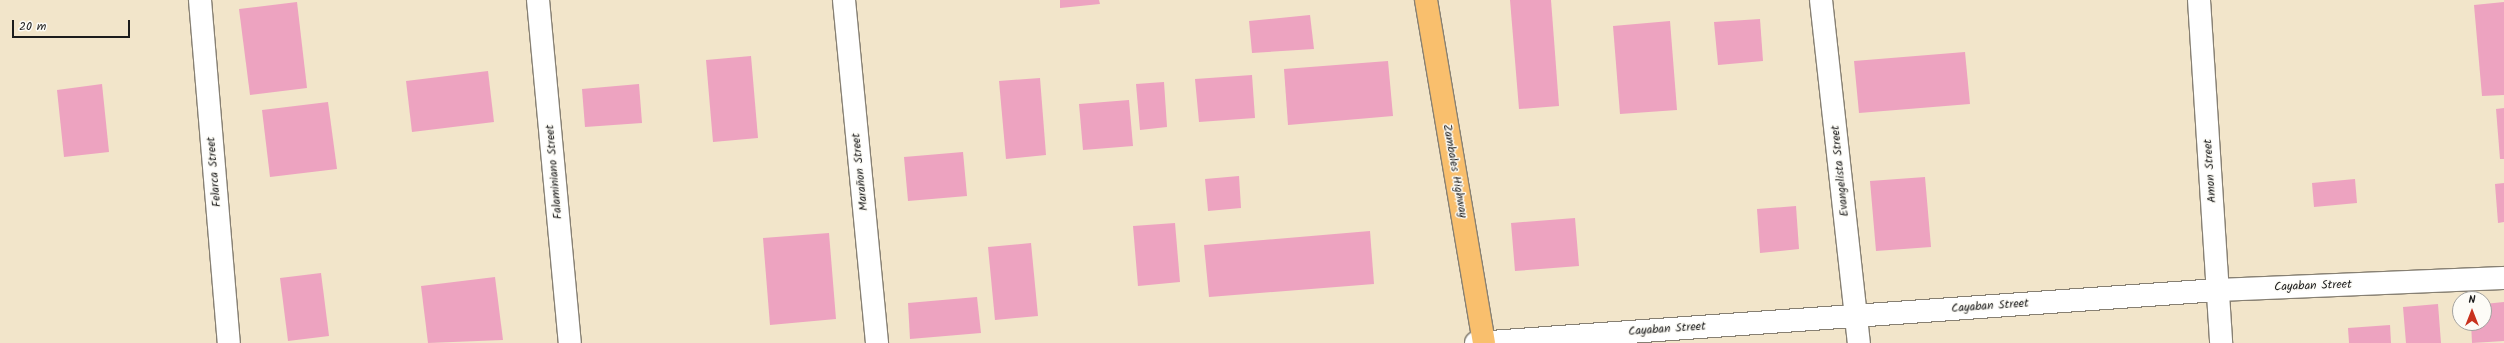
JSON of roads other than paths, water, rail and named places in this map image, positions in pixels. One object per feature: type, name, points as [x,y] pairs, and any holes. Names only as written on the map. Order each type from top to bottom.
[{"type":"main road","name":"Zambales Highway","points":[[1426,0],[1481,343]]},
{"type":"street","name":"Felarca Street","points":[[200,0],[229,343]]},
{"type":"street","name":"Falaminiano Street","points":[[538,0],[570,343]]},
{"type":"street","name":"Marañon Street","points":[[844,0],[877,343]]},
{"type":"street","name":"Evangelista Street","points":[[1821,0],[1859,343]]},
{"type":"street","name":"Amon Street","points":[[2199,0],[2220,343]]},
{"type":"street","name":"Cayaban Street","points":[[1481,343],[2217,290],[2504,278]]}]
